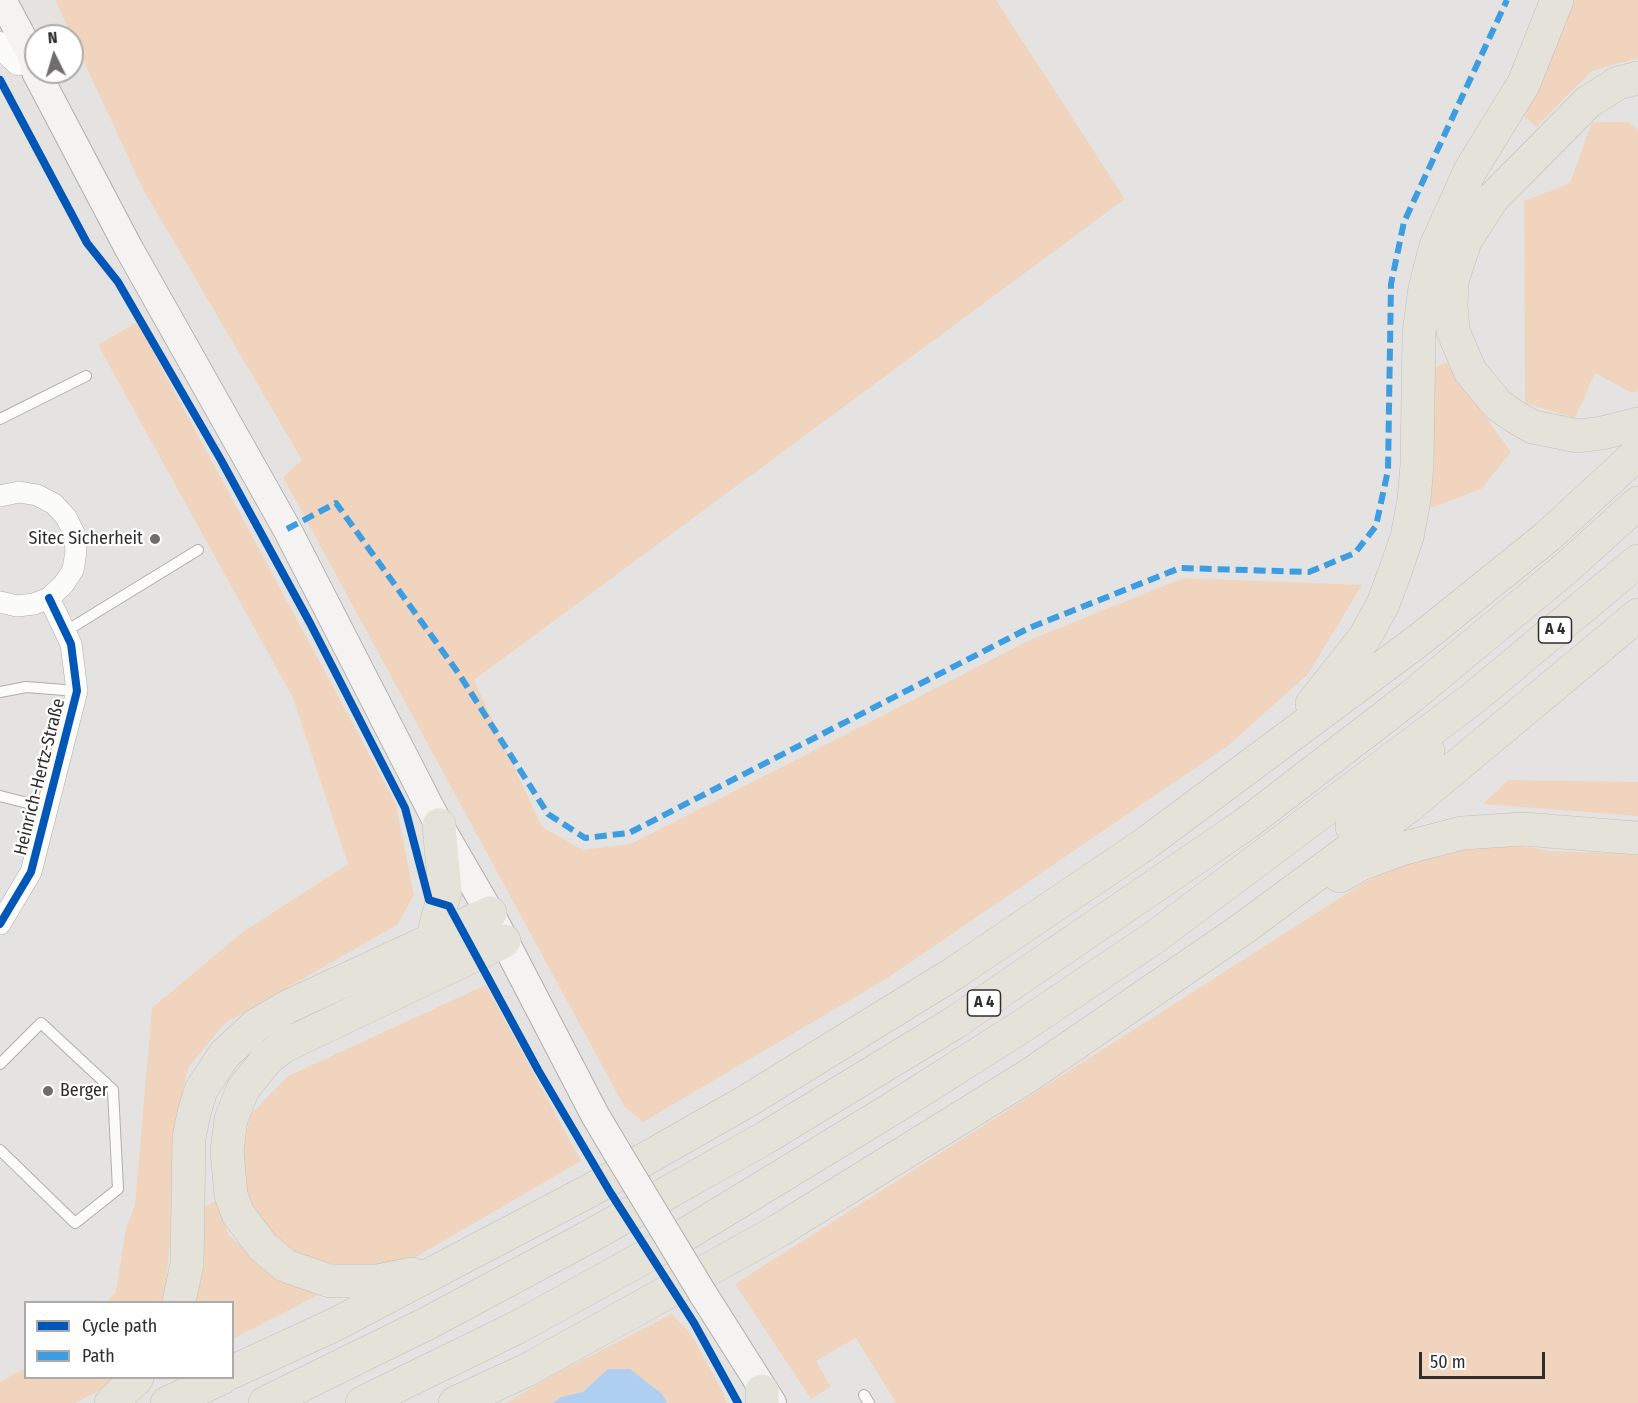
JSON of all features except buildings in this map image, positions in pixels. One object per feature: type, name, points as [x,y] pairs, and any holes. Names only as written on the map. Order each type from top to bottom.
[{"type":"highway","points":[[1268,753],[1343,668],[1375,620],[1390,587],[1407,537],[1414,500],[1417,465],[1419,333],[1425,288],[1436,246],[1470,171],[1524,83],[1557,0]]},
{"type":"highway","points":[[1638,78],[1618,83],[1588,102],[1492,200],[1465,241],[1452,281],[1451,305],[1453,330],[1470,371],[1498,405],[1514,416],[1533,427],[1578,436],[1602,434],[1638,424]]},
{"type":"highway","points":[[234,1371],[334,1325],[462,1260],[589,1191],[852,1038],[1028,924],[1268,753],[1419,640],[1548,536],[1638,453]]},
{"type":"highway","name":"A 4","points":[[265,1403],[428,1323],[593,1235],[765,1138],[954,1023],[1247,823],[1412,696],[1565,569],[1638,503]]},
{"type":"highway","name":"A 4","points":[[362,1403],[518,1327],[675,1240],[890,1110],[1155,937],[1471,700],[1638,561]]},
{"type":"highway","points":[[455,1403],[526,1370],[788,1225],[1028,1076],[1241,930],[1409,806],[1638,615]]},
{"type":"highway","points":[[1241,930],[1411,772],[1471,700]]},
{"type":"highway","points":[[432,940],[445,891],[439,825]]},
{"type":"highway","points":[[1241,930],[1361,864],[1401,849],[1462,833],[1523,829],[1638,838]]},
{"type":"highway","points":[[462,1260],[420,1272],[354,1283],[330,1281],[286,1266],[263,1247],[238,1214],[231,1195],[228,1172],[228,1134],[243,1089],[267,1059],[284,1046],[497,927]]},
{"type":"highway","points":[[179,1301],[187,1264],[189,1138],[194,1113],[211,1072],[224,1055],[255,1026],[289,1006],[432,940],[497,927]]},
{"type":"highway","points":[[483,1403],[526,1370]]},
{"type":"highway","points":[[111,1403],[135,1379]]},
{"type":"highway","points":[[167,1403],[218,1379]]},
{"type":"main road","points":[[2,7],[24,43]]},
{"type":"main road","points":[[36,84],[287,529],[439,825],[497,927],[595,1115],[765,1399]]},
{"type":"street","points":[[0,496],[19,492],[37,495],[54,504],[66,517],[74,533],[75,561],[63,585],[49,597],[34,604],[17,606],[0,602]]},
{"type":"street","name":"Heinrich-Hertz-Straße","points":[[0,924],[6,900],[31,872],[77,691],[71,644],[49,597]]},
{"type":"lane","points":[[0,419],[86,376]]},
{"type":"lane","points":[[66,631],[198,550]]},
{"type":"lane","points":[[0,692],[26,687],[77,691]]},
{"type":"lane","points":[[0,796],[47,808]]},
{"type":"lane","points":[[0,1064],[41,1023],[112,1090],[118,1189],[75,1223],[0,1150]]},
{"type":"shaded area","points":[[55,0],[996,0],[1125,199],[474,680],[542,827],[583,850],[631,844],[1032,639],[1183,578],[1362,585],[1308,674],[1229,745],[886,979],[643,1122],[624,1106],[283,477],[302,460],[144,191],[84,62],[84,24],[66,24]]},
{"type":"shaded area","points":[[1571,0],[1638,0],[1638,58],[1592,71],[1536,127],[1523,115]]},
{"type":"shaded area","points":[[1592,122],[1628,122],[1638,130],[1638,390],[1632,393],[1595,373],[1575,418],[1525,403],[1524,201],[1570,183]]},
{"type":"shaded area","points":[[137,322],[396,804],[414,895],[397,925],[224,1024],[188,1068],[175,1126],[173,1206],[165,1297],[163,1301],[107,1301],[116,1292],[126,1228],[135,1205],[152,1008],[243,932],[348,864],[293,698],[98,345]]},
{"type":"shaded area","points":[[1446,362],[1511,452],[1481,489],[1431,508],[1433,369]]},
{"type":"shaded area","points":[[1508,780],[1638,782],[1638,816],[1483,804]]},
{"type":"shaded area","points":[[1504,843],[1550,851],[1638,854],[1638,1403],[896,1403],[856,1338],[816,1361],[831,1387],[811,1399],[735,1284],[1365,882],[1421,855]]},
{"type":"shaded area","points":[[486,985],[581,1161],[402,1265],[345,1271],[295,1253],[267,1232],[249,1203],[242,1160],[250,1115],[288,1076]]},
{"type":"shaded area","points":[[216,1201],[229,1235],[265,1270],[318,1295],[234,1338],[234,1301],[189,1301],[200,1209]]},
{"type":"shaded area","points":[[672,1314],[691,1334],[723,1392],[726,1403],[667,1403],[662,1394],[608,1369],[583,1392],[561,1397],[553,1403],[506,1403],[553,1375]]},
{"type":"shaded area","points":[[24,1369],[24,1379],[111,1379],[106,1387],[75,1403],[0,1403],[0,1382]]},
{"type":"water","points":[[608,1369],[630,1369],[662,1394],[667,1403],[553,1403],[561,1397],[583,1392]]},
{"type":"marked path","points":[[287,529],[336,503],[459,674],[548,814],[585,838],[629,833],[1029,628],[1180,568],[1309,572],[1355,553],[1376,526],[1388,470],[1391,284],[1404,222],[1507,0]]},
{"type":"cycle path","points":[[0,80],[87,243],[118,282],[221,460],[310,623],[405,808],[429,900],[449,906],[538,1070],[610,1192],[694,1323],[738,1403]]},
{"type":"cycle path","points":[[0,924],[31,872],[77,691],[71,644],[49,598]]},
{"type":"place","name":"Sitec Sicherheit","points":[[155,539]]},
{"type":"place","name":"Berger","points":[[48,1091]]}]
